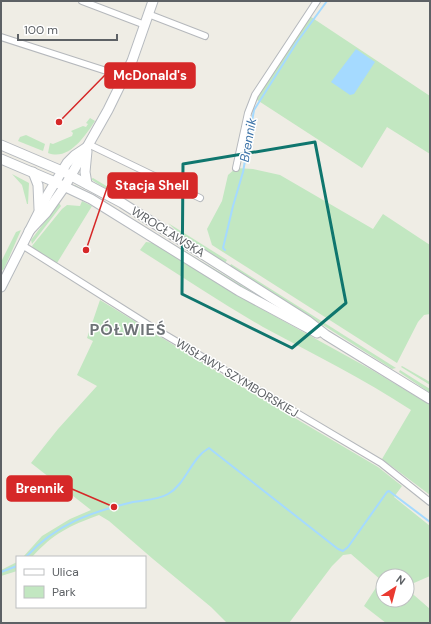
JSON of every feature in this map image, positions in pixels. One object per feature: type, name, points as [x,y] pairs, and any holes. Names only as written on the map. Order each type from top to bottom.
[{"type":"main road","points":[[30,231],[46,213],[72,175],[125,77],[153,1]]},
{"type":"main road","name":"WROCŁAWSKA","points":[[1,145],[72,175],[177,237],[302,317],[326,335],[430,399]]},
{"type":"main road","points":[[2,283],[55,182],[75,154],[88,146]]},
{"type":"main road","points":[[87,184],[85,172],[88,146]]},
{"type":"main road","name":"WROCŁAWSKA","points":[[1,159],[65,186],[129,222],[239,291],[311,330],[326,335]]},
{"type":"main road","points":[[33,172],[38,185],[40,209]]},
{"type":"street","points":[[82,1],[145,25]]},
{"type":"street","points":[[236,168],[248,113],[255,95],[317,1]]},
{"type":"street","points":[[148,14],[205,36]]},
{"type":"street","points":[[1,37],[125,77]]},
{"type":"street","points":[[88,146],[200,198]]},
{"type":"street","name":"WISŁAWY SZYMBORSKIEJ","points":[[22,245],[147,324],[381,463],[430,502]]},
{"type":"highlighted area","points":[[315,142],[346,303],[292,348],[182,294],[183,164]]},
{"type":"green space","points":[[308,15],[430,96],[430,154],[387,127],[362,168],[254,98]]},
{"type":"green space","points":[[90,118],[95,121],[76,146],[56,155],[48,153],[50,143],[53,144],[72,136],[73,133],[71,131],[83,126],[86,127],[88,124],[86,123]]},
{"type":"green space","points":[[26,135],[45,144],[43,151],[18,141],[20,137]]},
{"type":"green space","points":[[236,168],[253,169],[280,175],[373,229],[383,214],[430,245],[430,314],[424,315],[418,322],[397,363],[212,245],[207,229],[222,201],[228,175]]},
{"type":"green space","points":[[12,174],[29,183],[28,204],[22,185]]},
{"type":"green space","points":[[93,178],[123,196],[122,198],[91,179]]},
{"type":"green space","points":[[75,185],[118,211],[74,186]]},
{"type":"green space","points":[[82,201],[92,206],[57,263],[34,249],[32,246],[62,209],[67,205],[80,206]]},
{"type":"green space","points":[[59,203],[61,206],[32,244],[31,240]]},
{"type":"green space","points":[[168,223],[227,260],[225,263],[180,234]]},
{"type":"green space","points":[[147,228],[289,314],[256,296]]},
{"type":"green space","points":[[21,230],[4,269],[1,271],[1,262],[16,232]]},
{"type":"green space","points":[[146,242],[154,243],[233,293],[372,370],[430,405],[430,495],[382,459],[411,410],[357,377],[263,327],[201,289],[140,250]]},
{"type":"green space","points":[[231,264],[396,368],[392,369],[230,266]]},
{"type":"green space","points":[[100,300],[254,394],[378,467],[402,486],[394,497],[430,526],[430,576],[415,583],[415,568],[375,568],[375,575],[351,554],[343,555],[332,566],[289,623],[227,623],[211,607],[109,521],[99,515],[62,531],[33,556],[24,556],[42,536],[70,519],[91,510],[31,463],[58,429],[97,386],[77,375],[93,341],[87,338]]},
{"type":"green space","points":[[402,366],[430,382],[430,385],[401,367]]},
{"type":"green space","points":[[400,370],[430,389],[430,393],[399,372]]},
{"type":"green space","points":[[16,562],[16,571],[1,576],[1,570]]},
{"type":"green space","points":[[375,589],[375,608],[415,608],[415,596],[430,609],[430,623],[386,623],[364,606]]},
{"type":"water","points":[[356,49],[375,62],[354,94],[350,95],[331,82]]},
{"type":"waterway","name":"Brennik","points":[[225,250],[223,248],[243,172],[254,110],[297,42],[327,1]]},
{"type":"waterway","points":[[27,556],[49,536],[75,521],[103,510],[133,502],[155,499],[168,494],[174,490],[198,458],[209,448],[338,549],[343,551],[348,547],[389,491],[430,522]]},
{"type":"waterway","name":"Brennik","points":[[1,572],[16,566]]},
{"type":"place","name":"McDonald's","points":[[59,122]]},
{"type":"place","name":"Stacja Shell","points":[[86,250]]},
{"type":"place","name":"Brennik","points":[[114,507]]},
{"type":"district","name":"PÓŁWIEŚ","points":[[128,329]]}]
